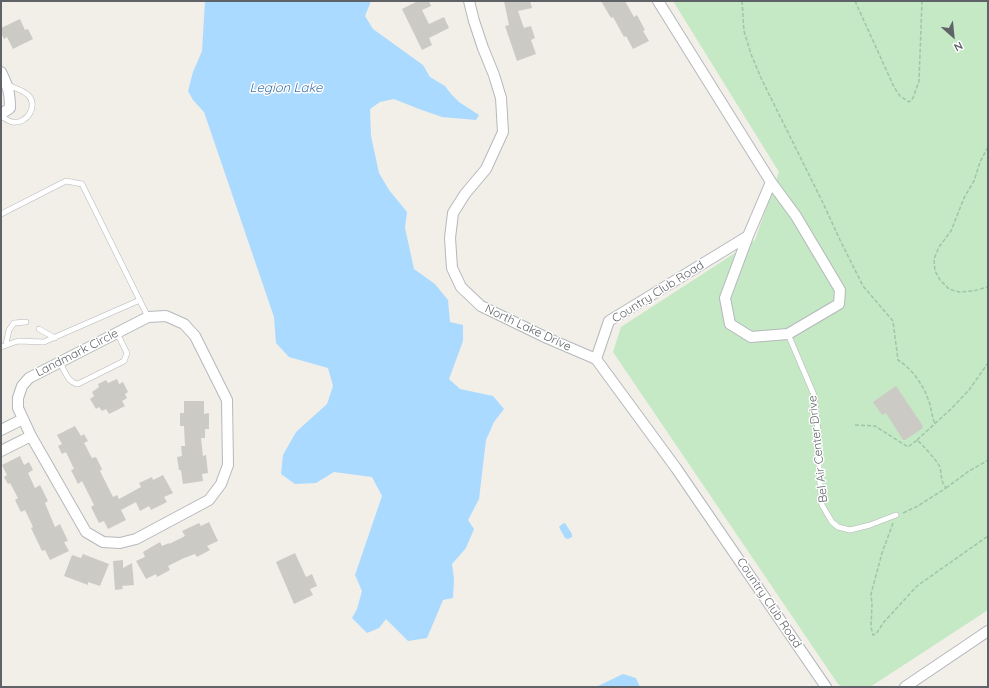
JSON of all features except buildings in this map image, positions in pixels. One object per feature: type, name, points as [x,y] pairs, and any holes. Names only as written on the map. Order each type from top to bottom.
[{"type":"street","name":"North Lake Drive","points":[[469,1],[474,21],[501,98],[503,132],[486,169],[465,194],[453,213],[450,238],[452,268],[461,287],[481,306],[547,338],[596,359]]},
{"type":"street","points":[[658,1],[771,182],[796,216],[840,290],[839,304],[788,334],[752,337],[730,324],[725,298],[748,236],[771,182]]},
{"type":"street","points":[[1,72],[10,94],[10,108],[1,115]]},
{"type":"street","name":"Country Club Road","points":[[748,236],[609,321],[596,359],[676,468],[826,687]]},
{"type":"street","name":"Landmark Circle","points":[[148,316],[166,316],[184,324],[195,336],[227,400],[228,465],[221,484],[209,500],[136,539],[120,543],[102,542],[86,532],[31,436],[18,408],[18,398],[22,386],[29,378],[148,316]]},
{"type":"street","points":[[1,430],[23,419]]},
{"type":"street","points":[[1,451],[31,436]]},
{"type":"street","points":[[905,687],[988,631]]},
{"type":"lane","points":[[1,115],[13,122],[22,121],[28,118],[33,107],[28,95],[7,85]]},
{"type":"lane","points":[[1,214],[66,181],[82,184],[148,316]]},
{"type":"lane","points":[[4,346],[18,341],[44,342],[56,338],[140,300]]},
{"type":"lane","points":[[4,346],[9,330],[14,323],[26,322]]},
{"type":"lane","points":[[39,329],[56,338]]},
{"type":"lane","points":[[60,362],[70,380],[73,383],[78,384],[124,361],[127,353],[117,333]]},
{"type":"lane","name":"Bel Air Center Drive","points":[[788,334],[814,395],[819,440],[819,472],[822,505],[832,522],[838,527],[850,530],[870,525],[896,515]]},
{"type":"path","points":[[742,1],[744,30],[751,54],[761,78],[863,286],[893,321],[898,360],[905,364],[918,378],[927,397],[935,424]]},
{"type":"path","points":[[855,1],[894,87],[900,96],[909,102],[913,98],[919,81],[922,1]]},
{"type":"path","points":[[988,147],[980,162],[974,181],[964,198],[951,231],[939,247],[934,260],[935,272],[940,280],[949,289],[959,292],[973,291],[988,287]]},
{"type":"path","points":[[855,426],[875,426],[908,447],[951,409],[969,390],[988,363]]},
{"type":"path","points":[[917,440],[939,464],[941,481],[946,488]]},
{"type":"path","points":[[988,460],[969,471],[918,506],[896,515],[882,554],[871,594],[871,627],[873,635],[876,634],[884,622],[917,586],[988,536]]},
{"type":"green space","points":[[673,1],[988,1],[988,610],[870,687],[842,687],[838,684],[613,352],[621,327],[755,240],[779,172]]},
{"type":"water","name":"Legion Lake","points":[[205,1],[371,1],[365,16],[373,29],[423,65],[430,77],[445,86],[459,102],[479,115],[476,120],[442,117],[394,99],[380,102],[370,109],[371,136],[379,173],[389,190],[407,212],[405,228],[414,269],[435,284],[448,300],[450,322],[463,325],[463,341],[449,379],[460,389],[493,396],[504,409],[494,422],[486,440],[479,499],[468,520],[474,529],[466,548],[452,564],[454,579],[453,598],[443,600],[427,638],[408,641],[386,619],[379,628],[367,633],[352,618],[357,609],[362,591],[355,575],[382,496],[372,477],[334,472],[316,483],[295,484],[281,474],[283,455],[296,432],[327,404],[333,386],[328,368],[289,357],[276,343],[274,317],[204,112],[193,100],[188,91],[193,72],[202,51]]},
{"type":"water","points":[[565,523],[572,534],[572,537],[568,539],[565,538],[559,527]]},
{"type":"water","points":[[623,674],[636,678],[640,687],[596,687]]}]
